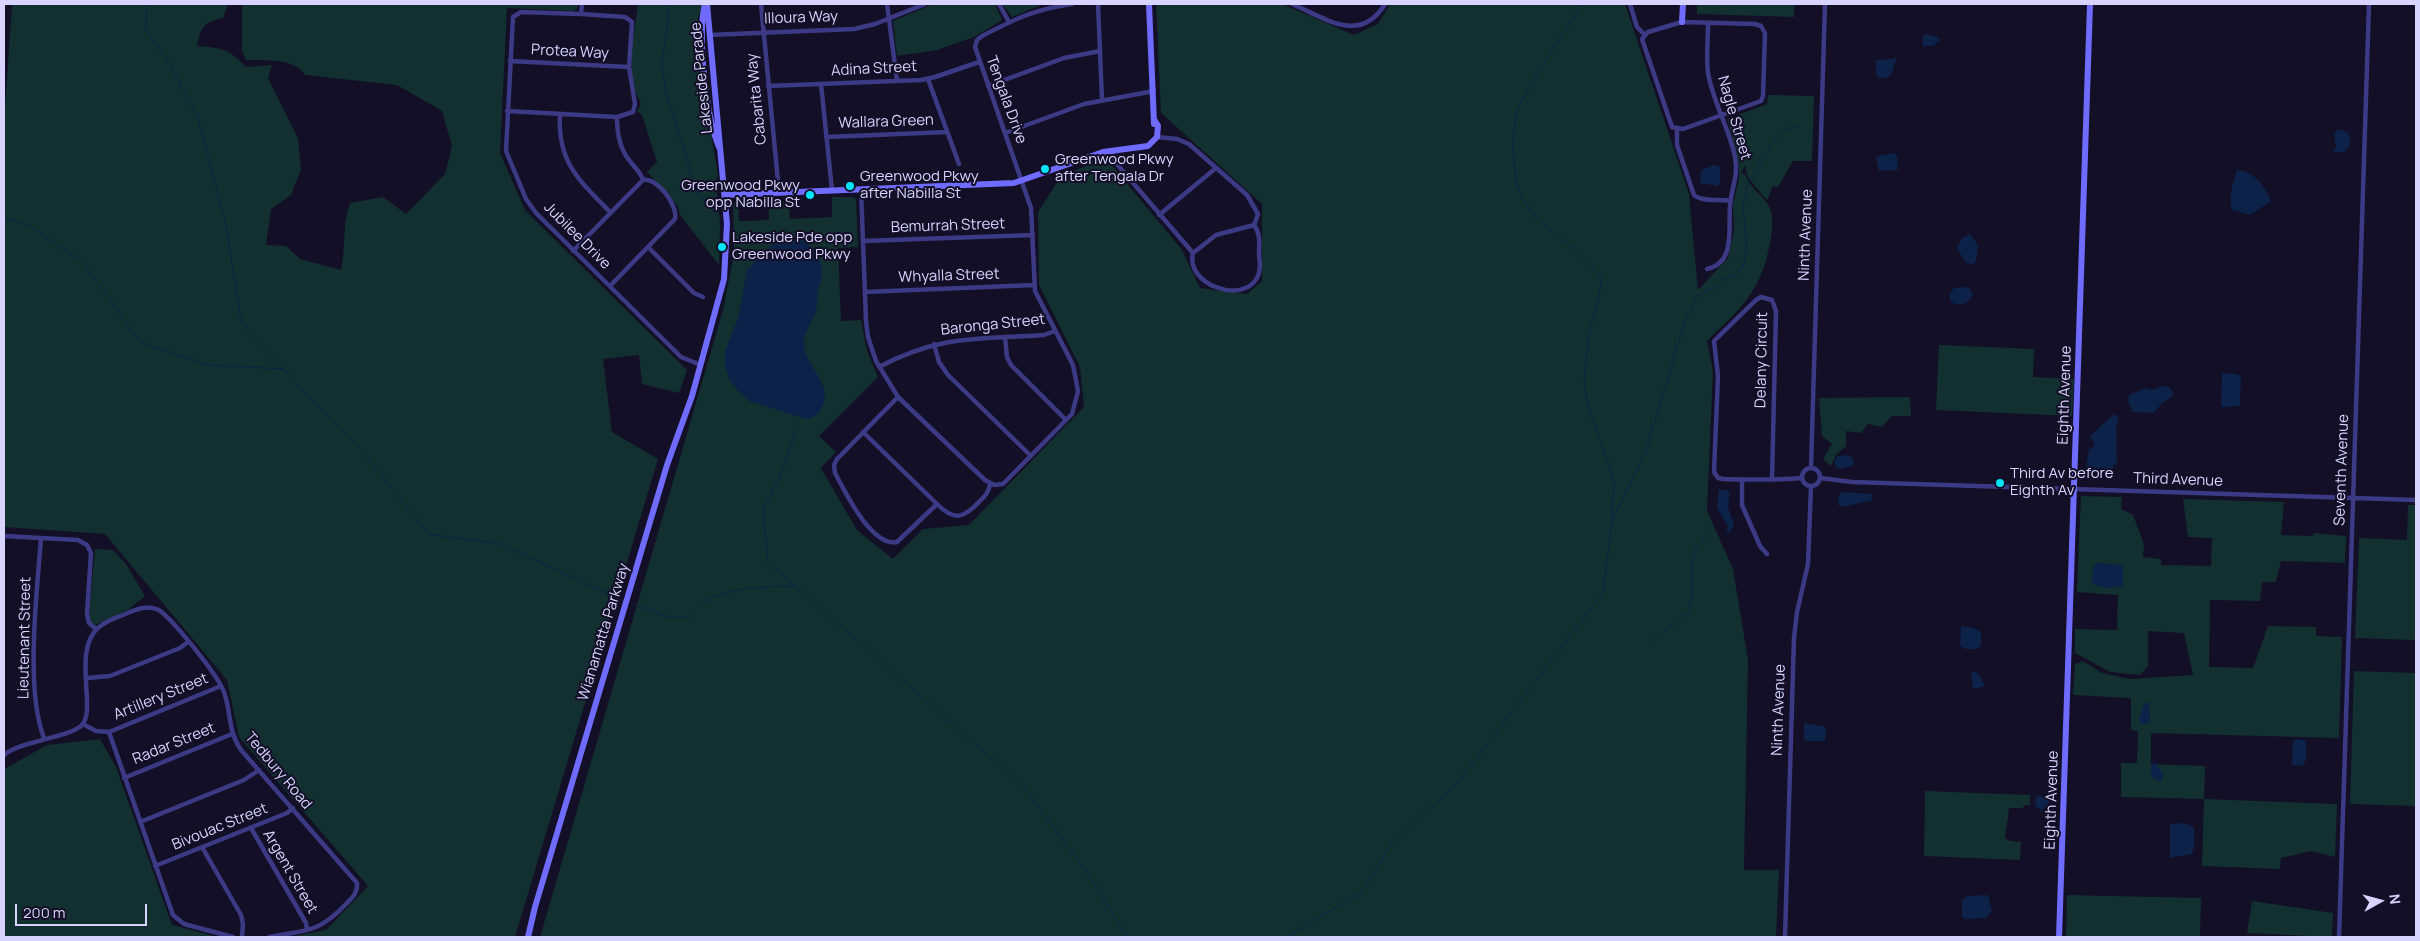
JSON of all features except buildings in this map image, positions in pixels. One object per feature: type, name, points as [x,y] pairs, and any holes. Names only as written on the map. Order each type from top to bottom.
[{"type":"street","points":[[507,111],[617,117],[631,114],[635,107],[629,67],[632,24],[625,17],[581,14],[582,4]]},
{"type":"street","name":"Lakeside Parade","points":[[701,365],[718,306],[726,266],[728,234],[720,151],[708,101],[706,4]]},
{"type":"street","name":"Cabarita Way","points":[[761,4],[779,192]]},
{"type":"street","points":[[887,4],[897,81]]},
{"type":"street","name":"Illoura Way","points":[[707,35],[854,29],[925,4]]},
{"type":"street","points":[[999,4],[1010,22]]},
{"type":"street","name":"Tengala Drive","points":[[1034,285],[1031,208],[975,50],[977,40],[1010,22],[1048,5],[1072,4]]},
{"type":"street","points":[[1098,4],[1102,99]]},
{"type":"street","points":[[1140,146],[1152,138],[1155,121],[1149,4]]},
{"type":"street","points":[[1292,4],[1341,25],[1352,27],[1362,25],[1374,19],[1385,4]]},
{"type":"street","points":[[1630,4],[1637,26],[1644,34]]},
{"type":"street","points":[[1682,4],[1682,22]]},
{"type":"street","name":"Ninth Avenue","points":[[1811,467],[1825,4]]},
{"type":"street","name":"Eighth Avenue","points":[[2060,937],[2090,4]]},
{"type":"street","name":"Seventh Avenue","points":[[2339,937],[2369,4]]},
{"type":"street","name":"Jubilee Drive","points":[[581,14],[516,13],[512,19],[506,151],[526,198],[536,213],[683,358],[701,365]]},
{"type":"street","points":[[1682,22],[1758,24],[1764,31],[1762,100],[1756,104],[1677,130],[1672,127],[1668,120],[1642,42],[1644,34],[1682,22]]},
{"type":"street","name":"Nagle Street","points":[[1707,269],[1715,267],[1726,255],[1730,229],[1731,201],[1736,179],[1736,164],[1708,69],[1708,23]]},
{"type":"street","points":[[988,86],[1064,58],[1100,51]]},
{"type":"street","name":"Protea Way","points":[[510,61],[629,67]]},
{"type":"street","name":"Adina Street","points":[[768,86],[928,79],[979,62]]},
{"type":"street","points":[[928,79],[959,164]]},
{"type":"street","points":[[821,84],[832,190]]},
{"type":"street","points":[[1004,133],[1102,99],[1154,91]]},
{"type":"street","points":[[560,114],[561,142],[571,169],[582,184],[611,212]]},
{"type":"street","points":[[617,117],[617,131],[626,156],[640,171],[643,180]]},
{"type":"street","points":[[725,195],[1000,184],[1022,181],[1111,150],[1151,144],[1157,137],[1158,126],[1155,121]]},
{"type":"street","points":[[1677,130],[1678,148],[1694,195],[1700,200],[1718,198],[1731,201]]},
{"type":"street","name":"Wallara Green","points":[[826,137],[947,132]]},
{"type":"street","points":[[1157,137],[1184,141],[1216,168],[1252,202],[1258,214],[1254,225]]},
{"type":"street","points":[[1111,150],[1116,163],[1193,253],[1193,262],[1200,277],[1206,283],[1232,290],[1246,288],[1255,281],[1259,271],[1259,233],[1254,225]]},
{"type":"street","points":[[1159,215],[1216,168]]},
{"type":"street","points":[[574,250],[643,180],[651,180],[663,192],[676,214],[673,221],[610,286]]},
{"type":"street","points":[[861,189],[868,337],[879,367],[898,397],[990,484],[1000,485],[1005,482],[1072,414],[1078,398],[1075,371],[1038,298],[1034,285]]},
{"type":"street","points":[[1193,253],[1216,234],[1254,225]]},
{"type":"street","name":"Bemurrah Street","points":[[863,241],[1033,236]]},
{"type":"street","points":[[648,247],[694,293],[702,297]]},
{"type":"street","name":"Whyalla Street","points":[[865,292],[1034,285]]},
{"type":"street","name":"Delany Circuit","points":[[1772,480],[1776,311],[1772,300],[1764,297],[1756,300],[1713,343],[1718,372],[1714,472],[1721,479],[1772,480],[1802,478]]},
{"type":"street","name":"Baronga Street","points":[[879,367],[906,353],[934,344],[965,338],[1044,335],[1055,331]]},
{"type":"street","points":[[1005,337],[1007,357],[1011,365],[1064,418]]},
{"type":"street","points":[[934,344],[939,362],[948,375],[1031,456]]},
{"type":"street","name":"Wianamatta Parkway","points":[[528,937],[535,906],[665,473],[701,365]]},
{"type":"street","points":[[898,397],[837,459],[834,468],[853,505],[868,526],[886,541],[897,542],[937,504]]},
{"type":"street","points":[[1057,428],[1074,409]]},
{"type":"street","points":[[863,432],[950,515],[964,515],[970,512],[986,496],[990,484]]},
{"type":"street","points":[[1811,467],[1817,469],[1820,478],[1817,484],[1811,486],[1805,484],[1802,478],[1804,470],[1811,467]]},
{"type":"street","name":"Third Avenue","points":[[1820,478],[1852,482],[2416,500]]},
{"type":"street","points":[[1742,479],[1742,505],[1760,546],[1767,554]]},
{"type":"street","name":"Ninth Avenue","points":[[1785,937],[1794,638],[1797,612],[1808,564],[1811,486]]},
{"type":"street","points":[[4,536],[78,540],[88,546],[90,555],[87,614],[89,623],[96,629],[88,644],[87,710],[83,724],[71,732],[44,738],[4,755]]},
{"type":"street","name":"Lieutenant Street","points":[[41,538],[36,613],[36,710],[44,738]]},
{"type":"street","name":"Tedbury Road","points":[[96,629],[106,622],[140,608],[150,607],[162,613],[188,642],[221,686],[232,734],[241,750],[355,879],[357,886],[356,894],[331,919],[320,926],[307,930],[269,937]]},
{"type":"street","points":[[87,678],[114,675],[180,648],[188,642]]},
{"type":"street","name":"Artillery Street","points":[[83,724],[96,731],[109,732],[221,686]]},
{"type":"street","points":[[109,732],[170,910],[177,920],[186,925],[233,937]]},
{"type":"street","name":"Radar Street","points":[[124,778],[232,734]]},
{"type":"street","points":[[140,822],[244,780],[259,770]]},
{"type":"street","name":"Bivouac Street","points":[[155,866],[250,828],[294,808]]},
{"type":"street","name":"Argent Street","points":[[250,828],[306,923],[307,930]]},
{"type":"street","points":[[202,847],[241,915],[243,924],[242,937]]},
{"type":"street","name":"Wianamatta Parkway","points":[[523,937],[535,906]]},
{"type":"green space","points":[[12,4],[228,4],[223,18],[211,21],[204,26],[197,46],[224,50],[246,67],[272,65],[268,78],[298,138],[301,169],[291,195],[271,209],[266,245],[286,246],[300,259],[341,270],[346,219],[350,203],[383,197],[406,214],[445,174],[452,146],[442,111],[397,85],[305,75],[300,69],[286,63],[270,60],[246,60],[242,51],[242,4],[578,4],[577,9],[573,11],[507,8],[500,153],[525,210],[687,370],[679,393],[642,384],[639,355],[603,359],[612,432],[658,459],[515,937],[289,937],[326,930],[368,886],[239,737],[227,680],[105,534],[4,527],[4,124]]},
{"type":"green space","points":[[638,4],[702,4],[701,13],[698,17],[702,89],[718,175],[716,182],[720,222],[719,265],[680,215],[677,205],[647,172],[657,162],[642,115],[637,111],[641,104],[635,92],[633,80],[632,47]]},
{"type":"green space","points":[[933,4],[995,4],[1002,20],[974,37],[937,50],[897,56],[893,21]]},
{"type":"green space","points":[[1002,4],[1044,4],[1012,17]]},
{"type":"green space","points":[[1156,4],[1282,4],[1354,35],[1378,24],[1390,4],[1625,4],[1689,194],[1698,290],[1728,258],[1734,230],[1733,205],[1739,178],[1739,165],[1727,119],[1767,104],[1768,95],[1814,96],[1812,161],[1793,161],[1778,187],[1773,186],[1767,200],[1748,178],[1745,165],[1741,173],[1745,174],[1770,208],[1772,230],[1770,243],[1761,274],[1748,298],[1707,341],[1713,371],[1707,511],[1733,569],[1748,660],[1744,870],[1779,870],[1776,937],[540,937],[723,310],[734,253],[733,204],[738,201],[739,221],[769,220],[769,202],[789,202],[790,219],[832,217],[832,197],[853,197],[856,199],[858,247],[838,248],[841,321],[861,320],[867,351],[878,377],[819,436],[836,452],[821,468],[857,530],[893,559],[923,529],[969,525],[1084,407],[1080,367],[1039,285],[1038,212],[1061,176],[1106,158],[1182,250],[1200,288],[1247,294],[1262,281],[1262,204],[1161,113]]},
{"type":"green space","points":[[1697,4],[1794,4],[1794,17],[1697,14]]},
{"type":"green space","points":[[1939,345],[2034,349],[2033,377],[2074,379],[2072,416],[1936,410]]},
{"type":"green space","points":[[1910,397],[1911,416],[1892,416],[1882,427],[1868,424],[1861,433],[1846,431],[1846,446],[1836,455],[1831,466],[1823,459],[1832,444],[1822,436],[1819,398]]},
{"type":"green space","points":[[2081,496],[2122,497],[2121,509],[2133,515],[2144,544],[2143,557],[2161,559],[2161,565],[2211,566],[2212,538],[2188,537],[2183,499],[2284,502],[2281,535],[2313,536],[2314,533],[2346,536],[2345,563],[2281,561],[2276,582],[2262,582],[2260,601],[2210,600],[2209,667],[2253,668],[2268,626],[2316,627],[2316,636],[2342,637],[2339,738],[2151,733],[2151,764],[2205,766],[2204,799],[2121,797],[2121,763],[2137,763],[2138,731],[2131,730],[2131,698],[2073,695],[2075,664],[2083,661],[2102,673],[2130,679],[2193,675],[2184,633],[2148,631],[2148,666],[2140,675],[2110,672],[2075,653],[2075,629],[2117,630],[2118,595],[2077,592]]},
{"type":"green space","points":[[2408,505],[2416,505],[2416,640],[2355,638],[2359,538],[2407,540]]},
{"type":"green space","points":[[95,549],[113,550],[126,564],[145,596],[128,610],[95,625],[91,622],[89,614]]},
{"type":"green space","points":[[2354,671],[2416,673],[2416,806],[2350,804]]},
{"type":"green space","points":[[100,739],[116,767],[172,925],[218,937],[4,937],[4,769],[47,745]]},
{"type":"green space","points":[[1925,791],[2030,795],[2030,805],[2024,805],[2023,808],[2009,808],[2005,838],[2010,841],[2021,842],[2020,860],[1924,856]]},
{"type":"green space","points":[[2204,799],[2337,804],[2335,857],[2311,851],[2281,858],[2280,869],[2202,866]]},
{"type":"green space","points":[[2067,895],[2201,898],[2200,937],[2066,937]]},
{"type":"green space","points":[[2252,901],[2333,913],[2332,937],[2247,933]]},
{"type":"water","points":[[1925,34],[1938,37],[1940,40],[1933,46],[1923,46],[1922,38]]},
{"type":"water","points":[[1897,57],[1890,75],[1879,78],[1876,74],[1876,60]]},
{"type":"water","points":[[2338,129],[2347,132],[2350,136],[2349,147],[2344,152],[2333,152],[2336,147],[2334,133]]},
{"type":"water","points":[[1895,153],[1898,170],[1879,171],[1876,158]]},
{"type":"water","points":[[1714,165],[1720,167],[1720,183],[1717,186],[1700,183],[1701,170]]},
{"type":"water","points":[[2237,170],[2248,173],[2258,180],[2271,201],[2250,215],[2232,210],[2231,194]]},
{"type":"water","points":[[1970,234],[1978,245],[1976,261],[1973,265],[1965,262],[1957,248],[1962,238]]},
{"type":"water","points":[[789,237],[804,242],[815,251],[819,257],[822,271],[816,311],[806,333],[804,346],[806,354],[825,392],[821,409],[813,417],[806,419],[749,401],[729,379],[725,366],[725,351],[738,318],[747,270],[776,241]]},
{"type":"water","points":[[1954,288],[1969,288],[1973,294],[1969,301],[1960,305],[1950,301],[1950,293]]},
{"type":"water","points":[[2222,373],[2237,374],[2241,377],[2240,406],[2221,407]]},
{"type":"water","points":[[2164,386],[2169,387],[2173,392],[2173,396],[2162,403],[2154,413],[2132,412],[2128,401],[2129,395],[2146,388],[2152,390]]},
{"type":"water","points":[[2114,414],[2119,418],[2116,427],[2117,465],[2114,464],[2112,473],[2105,475],[2089,471],[2086,466],[2089,449],[2095,446],[2090,436]]},
{"type":"water","points":[[1851,455],[1854,462],[1853,466],[1839,469],[1836,467],[1834,461],[1838,456]]},
{"type":"water","points":[[1719,489],[1730,491],[1728,507],[1734,525],[1729,533],[1726,532],[1728,527],[1717,508]]},
{"type":"water","points":[[1842,492],[1872,494],[1873,500],[1839,506],[1838,498]]},
{"type":"water","points":[[2096,563],[2123,565],[2123,587],[2105,588],[2092,584],[2093,568]]},
{"type":"water","points":[[1961,626],[1974,628],[1981,632],[1981,646],[1965,649],[1960,646]]},
{"type":"water","points":[[1972,672],[1978,673],[1985,686],[1973,689]]},
{"type":"water","points":[[2144,703],[2149,703],[2150,723],[2141,724],[2139,720]]},
{"type":"water","points":[[1804,723],[1826,727],[1825,741],[1806,741],[1804,738]]},
{"type":"water","points":[[2293,740],[2306,741],[2306,760],[2302,766],[2292,765]]},
{"type":"water","points":[[2155,762],[2164,775],[2161,781],[2155,780],[2151,775],[2151,765]]},
{"type":"water","points":[[2036,797],[2050,798],[2050,802],[2041,811],[2035,805]]},
{"type":"water","points":[[2185,823],[2194,827],[2192,854],[2170,858],[2170,824]]},
{"type":"water","points":[[1988,895],[1992,911],[1986,918],[1966,919],[1962,917],[1962,900],[1967,896]]},
{"type":"waterway","points":[[147,4],[146,31],[166,58],[197,115],[226,224],[241,322],[305,393],[364,453],[428,534],[501,544],[619,599]]},
{"type":"waterway","points":[[670,4],[662,65],[666,91],[696,190],[717,216]]},
{"type":"waterway","points":[[1582,4],[1534,79],[1516,112],[1513,147],[1516,184],[1534,216],[1590,263],[1602,279],[1589,333],[1584,383],[1589,409],[1614,480],[1612,520]]},
{"type":"waterway","points":[[1751,180],[1775,139],[1785,129],[1798,126]]},
{"type":"waterway","points":[[1286,937],[1362,892],[1391,844],[1455,786],[1603,593],[1612,521],[1646,451],[1685,321],[1697,296],[1716,287],[1723,280],[1735,276],[1743,266],[1747,249],[1743,207],[1748,183]]},
{"type":"waterway","points":[[4,217],[32,227],[83,262],[140,342],[209,365],[283,369]]},
{"type":"waterway","points":[[746,250],[757,262]]},
{"type":"waterway","points":[[797,428],[784,467],[763,510],[768,562],[1023,786],[1088,874],[1127,937]]},
{"type":"waterway","points":[[1651,642],[1688,612],[1692,594],[1693,556],[1696,548],[1710,529]]},
{"type":"waterway","points":[[702,603],[713,597],[736,590],[795,586]]},
{"type":"waterway","points":[[631,603],[668,617],[689,617],[695,611]]},
{"type":"place","name":"Greenwood Pkwy after Tengala Dr","points":[[1045,169]]},
{"type":"place","name":"Greenwood Pkwy after Nabilla St","points":[[850,186]]},
{"type":"place","name":"Greenwood Pkwy opp Nabilla St","points":[[810,195]]},
{"type":"place","name":"Lakeside Pde opp Greenwood Pkwy","points":[[722,247]]},
{"type":"place","name":"Third Av before Eighth Av","points":[[2000,483]]}]
